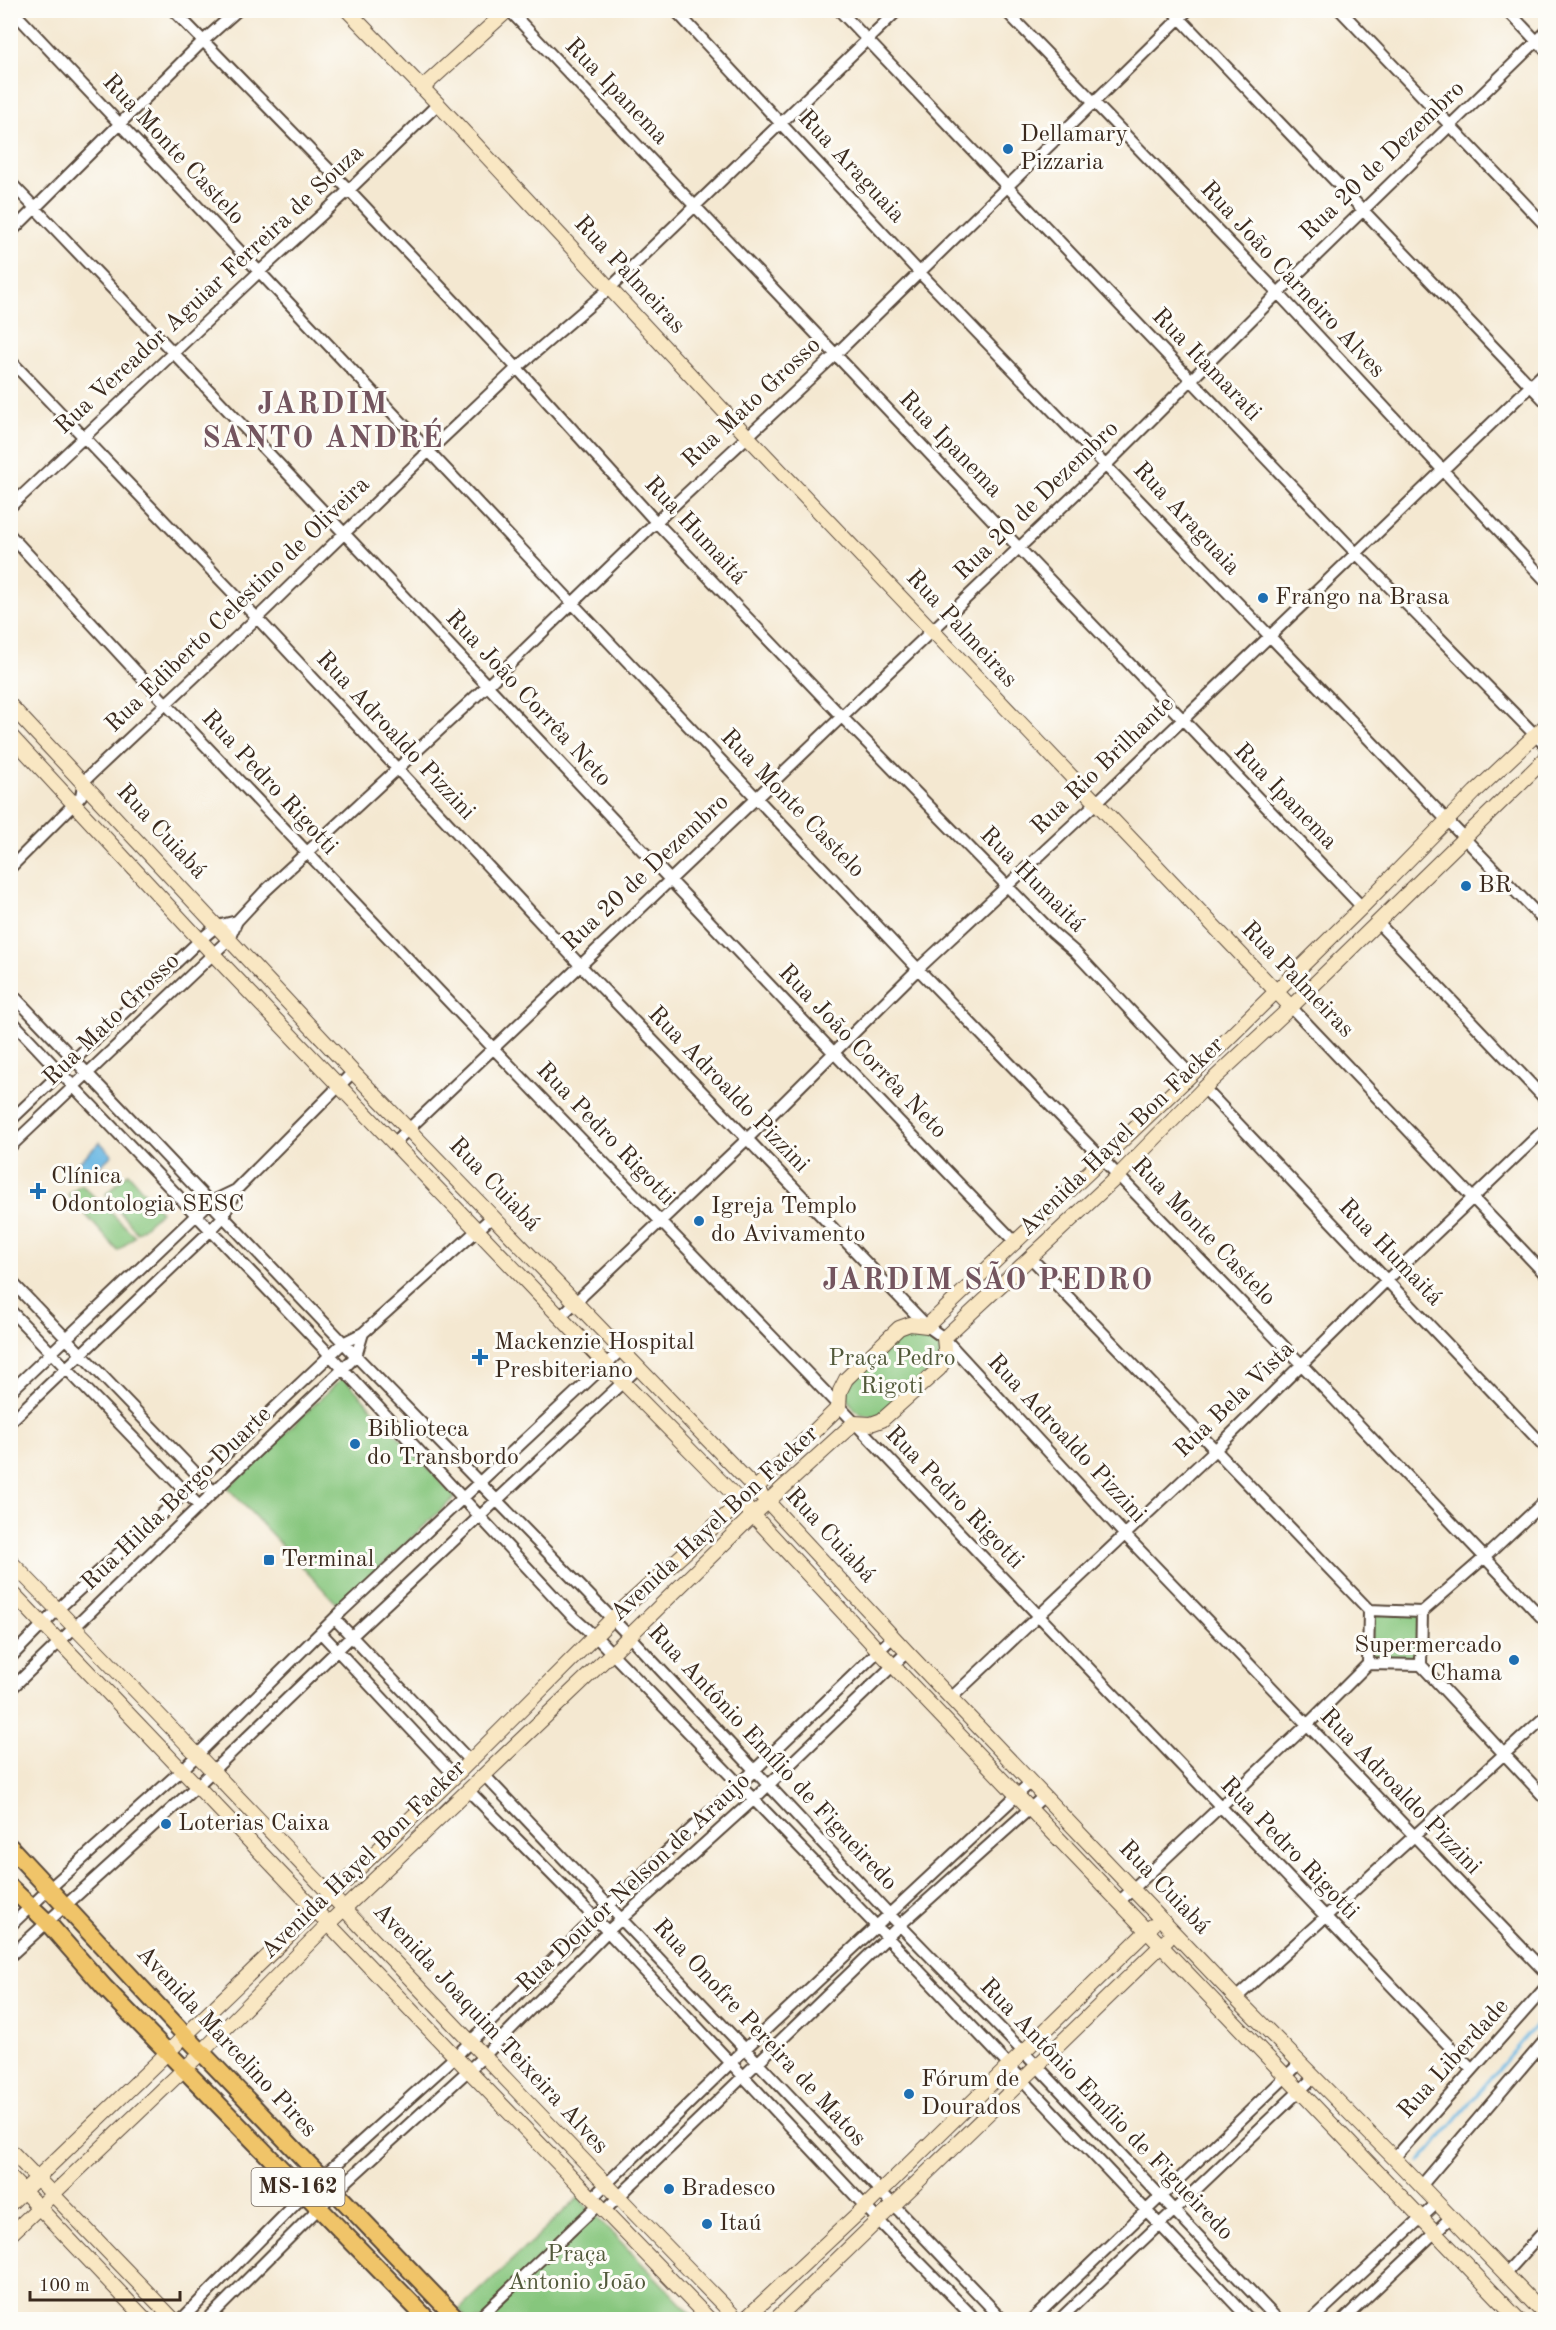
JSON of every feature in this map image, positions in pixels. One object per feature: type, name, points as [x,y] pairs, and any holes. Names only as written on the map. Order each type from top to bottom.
[{"type":"main road","name":"Avenida Marcelino Pires","points":[[10,1847],[185,2036],[458,2319]]},
{"type":"main road","name":"Avenida Marcelino Pires","points":[[10,1887],[46,1922],[104,1987],[428,2319]]},
{"type":"street","name":"Rua Monte Castelo","points":[[12,10],[918,969],[1119,1175],[1545,1622]]},
{"type":"street","name":"Rua Humaitá","points":[[173,10],[349,190],[518,368],[656,522],[842,717],[1053,933],[1075,952],[1191,1075]]},
{"type":"street","points":[[10,233],[202,42],[238,10]]},
{"type":"street","name":"Rua Palmeiras","points":[[347,10],[1545,1275]]},
{"type":"street","points":[[422,88],[508,10]]},
{"type":"street","name":"Rua Ipanema","points":[[508,10],[1362,907]]},
{"type":"street","name":"Rua Araguaia","points":[[675,10],[920,273],[1446,821],[1464,836],[1545,923]]},
{"type":"street","name":"Rua Itamarati","points":[[839,10],[1355,552],[1545,746]]},
{"type":"street","name":"Rua Ediberto Celestino de Oliveira","points":[[10,868],[81,796],[84,781],[429,451],[518,368],[610,288],[898,10]]},
{"type":"street","name":"Rua João Carneiro Alves","points":[[1005,10],[1278,293],[1545,581]]},
{"type":"street","points":[[1340,10],[1545,226]]},
{"type":"street","points":[[1507,10],[1545,51]]},
{"type":"street","points":[[1180,13],[1545,402]]},
{"type":"street","name":"Rua Mato Grosso","points":[[10,1147],[229,939],[237,921],[264,892],[487,687],[656,522],[835,355],[1007,188],[1180,13]]},
{"type":"street","name":"Rua 20 de Dezembro","points":[[394,1143],[1106,465],[1545,32]]},
{"type":"street","name":"Rua Vereador Aguiar Ferreira de Souza","points":[[10,507],[438,104]]},
{"type":"street","name":"Rua João Corrêa Neto","points":[[10,183],[833,1054],[1016,1243]]},
{"type":"street","name":"Rua Adroaldo Pizzini","points":[[10,360],[257,618],[746,1140],[927,1326],[944,1338],[1125,1535],[1545,1973]]},
{"type":"street","name":"Rua Rio Brilhante","points":[[561,1316],[746,1140],[918,969],[1096,803],[1545,371]]},
{"type":"street","name":"Rua Pedro Rigotti","points":[[10,535],[166,704],[493,1048],[1472,2070]]},
{"type":"street","name":"Rua Cuiabá","points":[[10,705],[84,781],[353,1072],[768,1502],[907,1652],[1160,1918],[1176,1932],[1236,1998],[1394,2158],[1545,2316]]},
{"type":"street","name":"Avenida Hayel Bon Facker","points":[[10,2204],[455,1776],[595,1636],[755,1489],[839,1407],[840,1391],[846,1379],[899,1328],[910,1324],[927,1326],[1016,1243],[1191,1075],[1545,725]]},
{"type":"street","name":"Rua Cuiabá","points":[[10,735],[212,953],[606,1365],[741,1502],[879,1651],[1519,2319]]},
{"type":"street","name":"Avenida Hayel Bon Facker","points":[[10,2235],[202,2052],[329,1923],[753,1515],[854,1423],[871,1424],[882,1420],[939,1369],[946,1358],[944,1338],[1119,1175],[1204,1088],[1291,1007],[1545,758]]},
{"type":"street","name":"Rua Mato Grosso","points":[[10,1121],[200,940],[217,926],[237,921]]},
{"type":"street","points":[[1377,922],[1545,1100]]},
{"type":"street","name":"Rua Antônio Emílio de Figueiredo","points":[[10,992],[343,1343],[629,1636],[767,1786],[1278,2319]]},
{"type":"street","name":"Rua Antônio Emílio de Figueiredo","points":[[10,1019],[330,1355],[574,1618],[612,1653],[888,1938],[1008,2067],[1250,2319]]},
{"type":"street","points":[[10,1422],[210,1231],[223,1217],[236,1190],[353,1072]]},
{"type":"street","name":"Rua Humaitá","points":[[1204,1088],[1545,1448]]},
{"type":"street","name":"Rua Bela Vista","points":[[951,1698],[1215,1450],[1545,1128]]},
{"type":"street","points":[[10,1392],[209,1203],[236,1190]]},
{"type":"street","name":"Rua Hilda Bergo Duarte","points":[[10,1658],[58,1609],[186,1492],[200,1476],[343,1343],[363,1333],[492,1217]]},
{"type":"street","points":[[1030,1257],[1369,1610],[1422,1612],[1484,1558],[1545,1500]]},
{"type":"street","points":[[10,1280],[214,1492]]},
{"type":"street","points":[[31,1302],[13,1313],[199,1506]]},
{"type":"street","name":"Rua Hilda Bergo Duarte","points":[[10,1690],[356,1356],[363,1333]]},
{"type":"street","points":[[10,1926],[183,1769],[335,1619],[620,1351]]},
{"type":"street","points":[[10,1956],[212,1772],[352,1636],[638,1368]]},
{"type":"street","points":[[657,1416],[672,1402]]},
{"type":"street","name":"Avenida Joaquim Teixeira Alves","points":[[10,1561],[346,1908],[483,2057],[738,2319]]},
{"type":"street","name":"Avenida Joaquim Teixeira Alves","points":[[10,1590],[710,2319]]},
{"type":"street","points":[[1120,1901],[1307,1725],[1368,1664],[1369,1610]]},
{"type":"street","points":[[1422,1612],[1421,1665],[1545,1799]]},
{"type":"street","points":[[335,1619],[470,1761]]},
{"type":"street","points":[[322,1634],[455,1776]]},
{"type":"street","name":"Rua Doutor Nelson de Araujo","points":[[181,2319],[321,2178],[470,2043],[595,1918],[739,1785],[893,1637]]},
{"type":"street","name":"Rua Doutor Nelson de Araujo","points":[[207,2319],[336,2191],[483,2057],[607,1932],[753,1800],[907,1652]]},
{"type":"street","points":[[1368,1664],[1421,1665]]},
{"type":"street","points":[[1236,1998],[1545,1716]]},
{"type":"street","name":"Rua Onofre Pereira de Matos","points":[[484,1774],[1003,2319]]},
{"type":"street","points":[[599,2204],[606,2184],[746,2048],[1030,1782]]},
{"type":"street","name":"Rua Onofre Pereira de Matos","points":[[468,1790],[595,1918],[878,2220],[976,2319]]},
{"type":"street","points":[[477,2319],[599,2204],[618,2197],[900,1925],[1044,1796]]},
{"type":"street","points":[[744,2319],[866,2206],[1160,1918]]},
{"type":"street","points":[[775,2319],[1176,1932]]},
{"type":"street","name":"Rua Liberdade","points":[[1394,2158],[1545,1988]]},
{"type":"street","points":[[1421,2186],[1545,2039]]},
{"type":"street","points":[[1032,2319],[1300,2063]]},
{"type":"street","points":[[1059,2319],[1314,2077]]},
{"type":"street","points":[[10,2150],[174,2319]]},
{"type":"street","points":[[10,2177],[146,2319]]},
{"type":"street","points":[[1311,2319],[1437,2203]]},
{"type":"street","points":[[1343,2319],[1450,2218]]},
{"type":"street","points":[[1506,2274],[1545,2229]]},
{"type":"green space","points":[[128,1173],[161,1212],[137,1233],[106,1194]]},
{"type":"green space","points":[[81,1184],[135,1236],[118,1251],[68,1195]]},
{"type":"green space","name":"Praça Pedro Rigoti","points":[[926,1329],[936,1341],[939,1349],[938,1363],[878,1416],[866,1416],[856,1410],[849,1402],[845,1390],[903,1330]]},
{"type":"green space","points":[[343,1377],[455,1497],[339,1606],[228,1488]]},
{"type":"green space","points":[[1372,1613],[1420,1614],[1419,1662],[1371,1661]]},
{"type":"green space","name":"Praça Antonio João","points":[[579,2197],[696,2319],[468,2320],[459,2310]]},
{"type":"water","points":[[100,1142],[112,1155],[85,1180],[73,1168]]},
{"type":"waterway","points":[[1420,2162],[1546,2013]]},
{"type":"place","name":"Dellamary Pizzaria","points":[[1008,149]]},
{"type":"place","name":"Frango na Brasa","points":[[1263,598]]},
{"type":"place","name":"BR","points":[[1466,886]]},
{"type":"place","name":"Clínica Odontologia SESC","points":[[38,1191]]},
{"type":"place","name":"Igreja Templo do Avivamento","points":[[699,1221]]},
{"type":"place","name":"Mackenzie Hospital Presbiteriano","points":[[480,1357]]},
{"type":"place","name":"Biblioteca do Transbordo","points":[[355,1444]]},
{"type":"place","name":"Terminal","points":[[269,1560]]},
{"type":"place","name":"Supermercado Chama","points":[[1514,1660]]},
{"type":"place","name":"Loterias Caixa","points":[[166,1824]]},
{"type":"place","name":"Fórum de Dourados","points":[[909,2094]]},
{"type":"place","name":"Bradesco","points":[[669,2189]]},
{"type":"place","name":"Itaú","points":[[707,2224]]},
{"type":"district","name":"JARDIM SANTO ANDRÉ","points":[[323,422]]},
{"type":"district","name":"JARDIM SÃO PEDRO","points":[[988,1281]]}]
